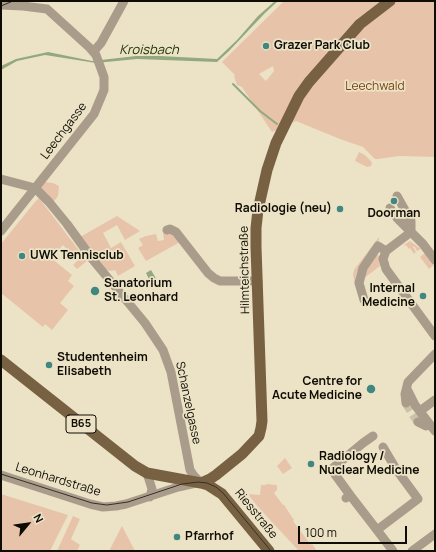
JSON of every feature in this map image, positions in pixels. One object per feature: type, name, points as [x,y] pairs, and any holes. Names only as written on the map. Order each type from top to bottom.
[{"type":"main road","name":"Hilmteichstraße","points":[[201,483],[210,479],[228,466],[259,436],[262,422],[256,228],[258,210],[267,170],[276,143],[299,96],[310,82],[360,24],[390,1]]},
{"type":"main road","name":"B65","points":[[1,360],[135,466],[147,473],[201,483]]},
{"type":"main road","name":"Riesstraße","points":[[201,483],[208,485],[222,494],[269,551]]},
{"type":"street","points":[[97,58],[100,43],[124,1]]},
{"type":"street","points":[[7,4],[48,9],[97,58]]},
{"type":"street","name":"Leechgasse","points":[[1,231],[94,114],[104,90],[104,77],[97,58]]},
{"type":"street","points":[[1,179],[35,188]]},
{"type":"street","name":"Schanzelgasse","points":[[35,188],[53,206],[93,260],[145,322],[164,350],[171,372],[190,470],[201,483]]},
{"type":"street","points":[[397,196],[411,221],[411,232]]},
{"type":"street","points":[[390,208],[397,218],[423,244],[435,260]]},
{"type":"street","points":[[167,230],[170,229],[176,232],[208,273],[214,278],[220,281],[258,281]]},
{"type":"street","points":[[364,300],[359,283],[363,268],[382,249],[411,232]]},
{"type":"street","points":[[382,249],[386,269],[434,334]]},
{"type":"street","points":[[406,403],[405,394],[408,382],[435,354]]},
{"type":"street","points":[[407,389],[415,405],[433,428]]},
{"type":"street","points":[[420,411],[435,400]]},
{"type":"street","points":[[418,422],[433,428]]},
{"type":"street","points":[[373,436],[333,468],[334,473],[347,497],[378,530],[392,551]]},
{"type":"street","points":[[378,530],[418,499],[396,469],[383,447]]},
{"type":"street","points":[[147,473],[152,489],[150,497]]},
{"type":"street","name":"Leonhardstraße","points":[[1,476],[103,507],[116,506],[150,497],[187,484],[201,483]]},
{"type":"street","points":[[412,551],[435,534]]},
{"type":"green space","name":"Leechwald","points":[[284,1],[435,1],[435,157],[399,156],[375,159],[363,147],[296,121],[272,132],[242,87],[237,85],[235,75],[222,62]],"holes":[[[273,66],[274,71],[266,81],[259,74]]]},
{"type":"green space","points":[[359,152],[370,160],[372,163],[371,166],[367,167],[355,161]]},
{"type":"green space","points":[[45,182],[53,183],[59,186],[58,196],[52,204],[36,188]]},
{"type":"green space","name":"UWK Tennisclub","points":[[39,198],[87,261],[77,269],[73,265],[78,260],[63,245],[51,258],[72,275],[68,281],[74,286],[60,303],[68,310],[52,330],[45,324],[43,327],[1,293],[1,244]]},
{"type":"green space","points":[[117,216],[140,231],[125,240],[117,225],[103,233],[111,248],[121,242],[135,266],[118,276],[115,270],[105,270],[80,237]]},
{"type":"green space","points":[[170,232],[180,242],[146,261],[138,248],[143,245],[139,239],[156,234],[158,241],[164,240],[163,233]]},
{"type":"green space","points":[[379,237],[379,240],[359,268],[356,274],[355,284],[353,275],[354,270]]},
{"type":"green space","points":[[410,241],[421,249],[417,251],[414,246],[413,247],[416,252],[414,254],[410,248],[409,249],[406,245],[404,245]]},
{"type":"green space","points":[[425,253],[434,265],[429,269],[420,257]]},
{"type":"green space","points":[[377,255],[380,256],[380,266],[363,279],[363,275]]},
{"type":"green space","points":[[285,458],[292,468],[283,474],[277,466]]},
{"type":"green space","points":[[261,485],[277,485],[277,490],[274,493],[284,505],[294,520],[293,521],[317,551],[299,551],[250,497],[249,494],[260,495]]},
{"type":"green space","points":[[1,494],[68,515],[50,551],[1,551]]},
{"type":"green space","points":[[73,516],[80,519],[71,539],[80,545],[77,551],[57,551]]},
{"type":"green space","points":[[122,526],[135,551],[109,551]]},
{"type":"shaded area","name":"Kroisbach","points":[[275,1],[278,1],[217,62],[137,59],[96,63],[45,55],[17,61],[1,70],[1,66],[16,59],[48,52],[92,61],[136,56],[217,59],[237,40],[258,16]]},
{"type":"shaded area","points":[[151,270],[157,280],[151,283],[146,273]]},
{"type":"waterway","points":[[233,84],[260,111],[277,124]]},
{"type":"tunnel","points":[[406,403],[418,422]]},
{"type":"tram line","points":[[1,6],[13,1]]},
{"type":"tram line","points":[[1,474],[92,503],[107,505],[128,502],[182,484],[198,482],[207,483],[216,487],[223,493],[271,551]]},
{"type":"place","name":"Grazer Park Club","points":[[266,46]]},
{"type":"place","name":"Doorman","points":[[394,201]]},
{"type":"place","name":"Radiologie (neu)","points":[[340,209]]},
{"type":"place","name":"UWK Tennisclub","points":[[22,256]]},
{"type":"place","name":"Sanatorium St. Leonhard","points":[[95,291]]},
{"type":"place","name":"Internal Medicine","points":[[423,296]]},
{"type":"place","name":"Studentenheim Elisabeth","points":[[49,365]]},
{"type":"place","name":"Centre for Acute Medicine","points":[[371,389]]},
{"type":"place","name":"Radiology / Nuclear Medicine","points":[[311,464]]},
{"type":"place","name":"Pfarrhof","points":[[177,537]]}]
